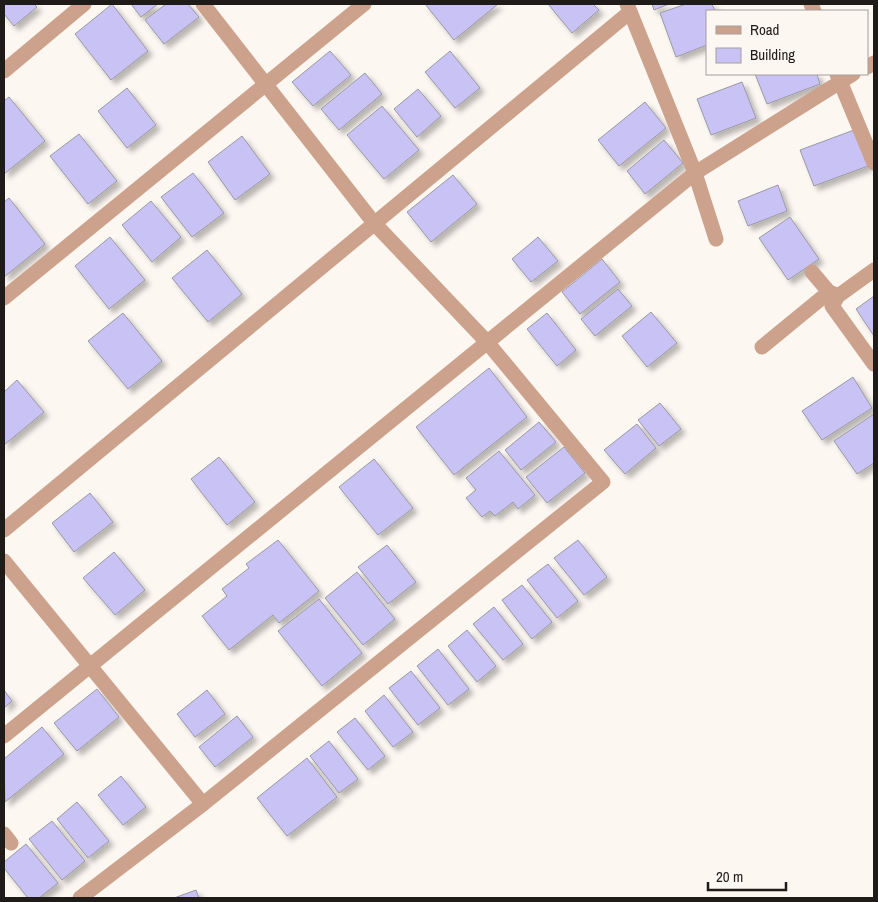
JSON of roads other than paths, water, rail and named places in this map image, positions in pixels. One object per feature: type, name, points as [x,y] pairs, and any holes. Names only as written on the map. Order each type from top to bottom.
[{"type":"street","points":[[4,71],[84,4]]},
{"type":"street","points":[[80,898],[203,804],[603,482],[487,342],[374,223],[203,4]]},
{"type":"street","points":[[4,298],[364,4]]},
{"type":"street","points":[[4,530],[374,223],[628,8],[695,173],[716,239]]},
{"type":"street","points":[[4,736],[695,173],[838,77],[874,163]]},
{"type":"street","points":[[762,347],[833,294],[874,270]]},
{"type":"street","points":[[812,272],[833,294],[832,306],[874,364]]},
{"type":"street","points":[[4,561],[203,804]]}]
